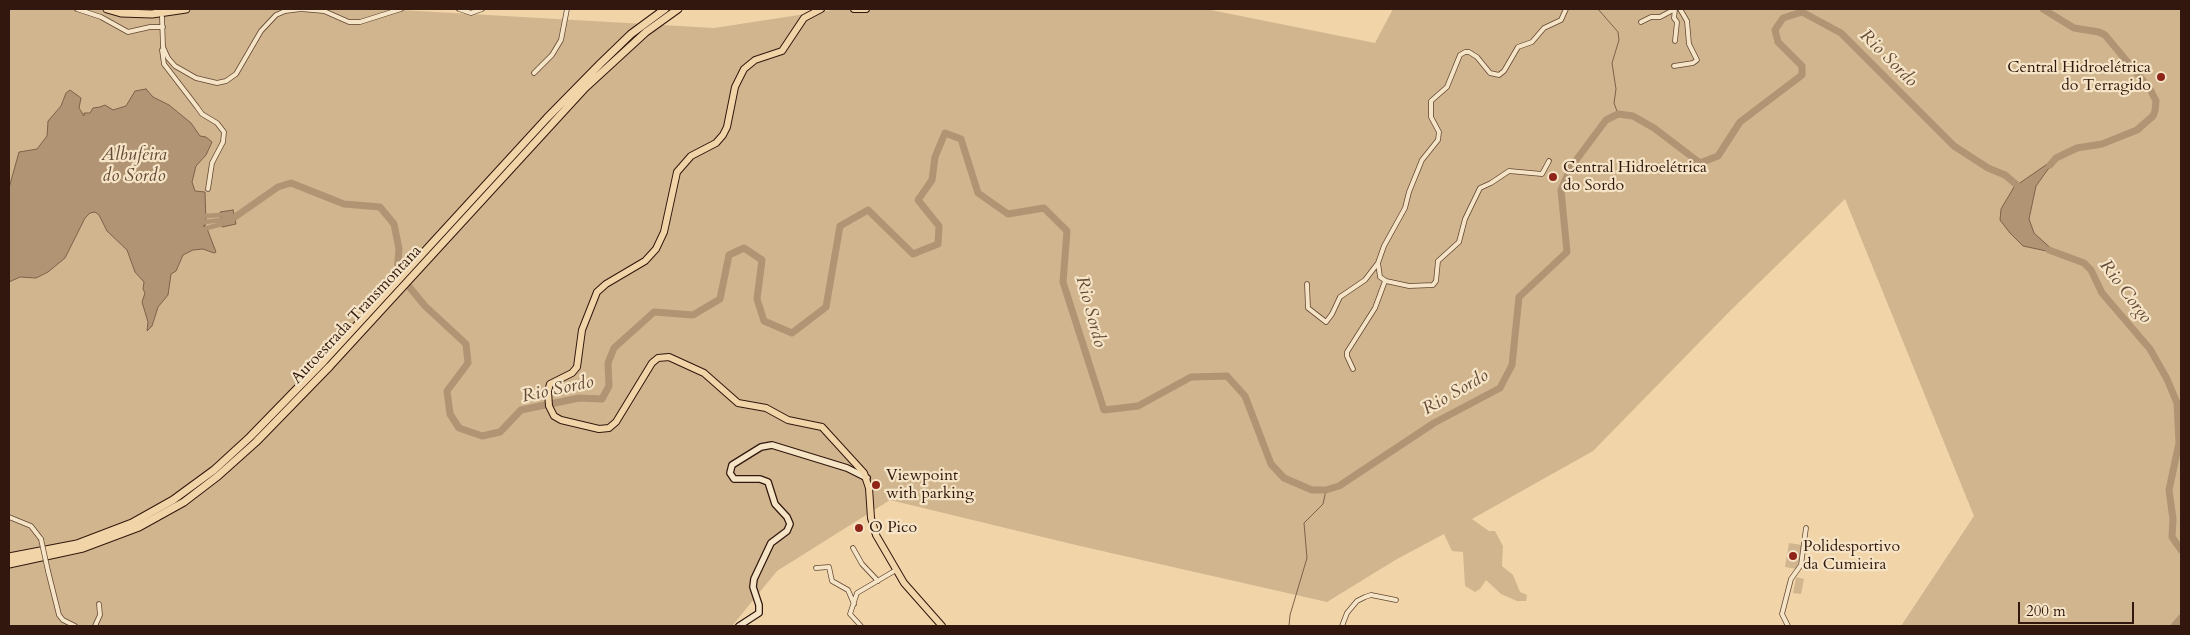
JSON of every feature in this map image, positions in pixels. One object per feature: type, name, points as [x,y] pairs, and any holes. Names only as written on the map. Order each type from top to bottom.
[{"type":"highway","points":[[108,9],[122,13],[152,14],[186,9]]},
{"type":"highway","points":[[120,9],[152,11],[168,9]]},
{"type":"highway","name":"Autoestrada Transmontana","points":[[9,564],[50,557],[99,543],[139,527],[177,506],[218,476],[245,453],[601,63],[631,34],[665,9]]},
{"type":"highway","name":"Autoestrada Transmontana","points":[[491,185],[613,61],[646,32],[678,9]]},
{"type":"highway","name":"Autoestrada Transmontana","points":[[9,557],[76,544],[132,523],[173,500],[198,484],[233,454],[327,364]]},
{"type":"main road","points":[[821,9],[804,18],[783,51],[755,60],[744,69],[735,87],[727,127],[722,137],[714,144],[691,156],[677,172],[664,232],[656,249],[645,261],[598,290],[583,328],[577,368],[572,374],[549,385],[548,394],[552,414],[564,421],[599,429],[610,427],[616,422],[651,364],[658,358],[669,357],[704,372],[738,403],[766,408],[786,419],[822,427],[851,458],[866,478],[873,528],[907,587],[942,626]]},
{"type":"main road","points":[[854,9],[866,9]]},
{"type":"street","points":[[77,9],[101,17],[126,32],[150,27],[163,27]]},
{"type":"street","points":[[163,45],[167,56],[176,66],[196,78],[217,83],[226,81],[236,74],[261,31],[276,15],[302,9],[324,11],[349,22],[360,22],[401,9]]},
{"type":"street","points":[[459,9],[471,13],[482,9]]},
{"type":"street","points":[[534,73],[552,55],[561,40],[567,9]]},
{"type":"street","points":[[1307,284],[1308,308],[1326,322],[1340,298],[1365,280],[1378,263],[1385,243],[1405,208],[1409,192],[1422,162],[1438,141],[1439,132],[1431,115],[1431,103],[1434,97],[1447,87],[1460,55],[1469,52],[1477,57],[1490,73],[1500,74],[1518,47],[1533,41],[1544,28],[1561,20],[1566,9]]},
{"type":"street","points":[[1641,22],[1651,17],[1660,17],[1675,9]]},
{"type":"street","points":[[1675,9],[1674,18],[1677,22],[1675,41]]},
{"type":"street","points":[[1674,66],[1692,63],[1697,59],[1689,44],[1687,20],[1680,9]]},
{"type":"street","points":[[162,16],[162,59],[200,112],[217,123],[224,132],[223,142],[212,164],[208,189]]},
{"type":"street","points":[[1378,263],[1379,274],[1384,281],[1409,286],[1434,285],[1438,261],[1454,249],[1459,242],[1464,220],[1480,188],[1510,172],[1541,174],[1545,171],[1549,161]]},
{"type":"street","points":[[1353,369],[1347,352],[1375,308],[1384,281]]},
{"type":"street","points":[[739,626],[759,613],[760,605],[753,587],[754,579],[771,543],[787,531],[790,524],[787,517],[775,504],[768,482],[763,479],[734,479],[730,473],[732,465],[761,447],[770,444],[842,466],[866,478]]},
{"type":"street","points":[[842,466],[848,463],[851,458]]},
{"type":"street","points":[[9,516],[31,526],[41,539],[60,617],[75,626]]},
{"type":"street","points":[[1788,626],[1782,614],[1791,579],[1801,565],[1806,528]]},
{"type":"street","points":[[852,548],[862,564],[878,581]]},
{"type":"street","points":[[816,568],[829,567],[832,581],[848,590],[854,604]]},
{"type":"street","points":[[861,626],[850,614],[858,592],[896,570]]},
{"type":"street","points":[[1342,626],[1347,613],[1357,601],[1365,597],[1371,595],[1396,600]]},
{"type":"street","points":[[95,626],[100,614],[99,604]]},
{"type":"shaded area","points":[[9,9],[383,9],[714,28],[838,9],[1206,9],[1375,43],[1393,9],[2181,9],[2181,626],[1901,626],[1974,516],[1845,199],[1730,311],[1593,451],[1472,519],[1489,531],[1495,531],[1503,546],[1502,566],[1513,575],[1520,592],[1527,595],[1526,601],[1517,601],[1501,594],[1486,580],[1480,589],[1475,592],[1465,586],[1463,552],[1452,551],[1444,534],[1397,559],[1327,602],[1080,546],[890,500],[777,571],[732,626],[9,626]]},
{"type":"shaded area","name":"Polidesportivo da Cumieira","points":[[1789,543],[1802,545],[1797,569],[1785,567]]},
{"type":"shaded area","points":[[1796,577],[1804,579],[1801,594],[1793,593]]},
{"type":"water","name":"Albufeira do Sordo","points":[[146,89],[153,97],[169,105],[191,123],[200,136],[206,137],[212,142],[206,155],[196,166],[192,182],[195,191],[205,192],[206,224],[203,226],[206,226],[216,252],[203,249],[193,250],[183,255],[176,271],[171,274],[168,295],[158,307],[152,326],[147,331],[148,322],[142,302],[145,293],[143,289],[144,282],[135,272],[127,250],[107,231],[99,215],[95,212],[90,213],[85,218],[65,258],[48,272],[36,278],[20,277],[9,282],[9,188],[19,152],[37,149],[47,136],[48,121],[61,106],[66,93],[70,90],[81,98],[79,108],[84,116],[84,113],[90,113],[93,108],[105,105],[113,110],[126,106],[135,91]]},
{"type":"water","points":[[2056,158],[2036,186],[2029,219],[2034,233],[2056,253],[2023,246],[2000,220],[2001,209],[2014,187]]},
{"type":"water","points":[[233,210],[236,224],[222,227],[220,212]]},
{"type":"waterway","points":[[1598,9],[1618,32],[1619,40],[1612,63],[1616,89],[1614,103],[1618,114]]},
{"type":"waterway","name":"Rio Corgo","points":[[2043,9],[2074,28],[2099,32],[2105,35],[2150,89],[2156,101],[2153,116],[2137,130],[2102,144],[2077,148],[2056,158],[2050,165]]},
{"type":"waterway","name":"Rio Sordo","points":[[222,222],[235,217],[278,187],[291,183],[344,204],[380,207],[394,224],[399,249],[397,272],[425,306],[466,344],[468,363],[447,391],[450,414],[459,428],[482,436],[500,432],[521,410],[579,398],[602,399],[609,386],[608,363],[614,348],[654,312],[693,315],[720,299],[729,255],[744,248],[762,260],[757,299],[764,321],[792,333],[826,307],[840,226],[868,210],[913,254],[938,244],[939,226],[918,200],[932,180],[935,157],[945,133],[961,139],[978,193],[1008,214],[1044,208],[1067,231],[1063,282],[1104,410],[1138,406],[1191,377],[1227,376],[1245,396],[1271,464],[1284,478],[1312,490],[1326,490],[1339,486],[1434,423],[1500,388],[1512,365],[1519,297],[1567,252],[1561,190],[1571,167],[1606,120],[1618,114],[1633,116],[1654,128],[1700,163],[1718,156],[1740,122],[1802,75],[1802,66],[1778,42],[1775,30],[1783,18],[1802,12],[1841,33],[1954,146],[1988,168],[2005,175],[2024,191]]},
{"type":"waterway","points":[[205,216],[220,215]]},
{"type":"waterway","points":[[205,222],[221,220]]},
{"type":"waterway","points":[[207,228],[222,224]]},
{"type":"waterway","name":"Rio Corgo","points":[[2049,250],[2084,263],[2091,270],[2102,293],[2150,349],[2167,379],[2177,403],[2179,443],[2169,490],[2173,519],[2172,537],[2181,550]]},
{"type":"waterway","points":[[1289,626],[1290,615],[1307,558],[1304,523],[1323,504],[1326,490]]},
{"type":"waterway","name":"Rio Corgo","points":[[2174,626],[2181,618]]},
{"type":"place","name":"Central Hidroelétrica do Terragido","points":[[2161,77]]},
{"type":"place","name":"Central Hidroelétrica do Sordo","points":[[1553,177]]},
{"type":"place","name":"Viewpoint with parking","points":[[876,485]]},
{"type":"place","name":"O Pico","points":[[859,528]]},
{"type":"place","name":"Polidesportivo da Cumieira","points":[[1793,556]]}]
